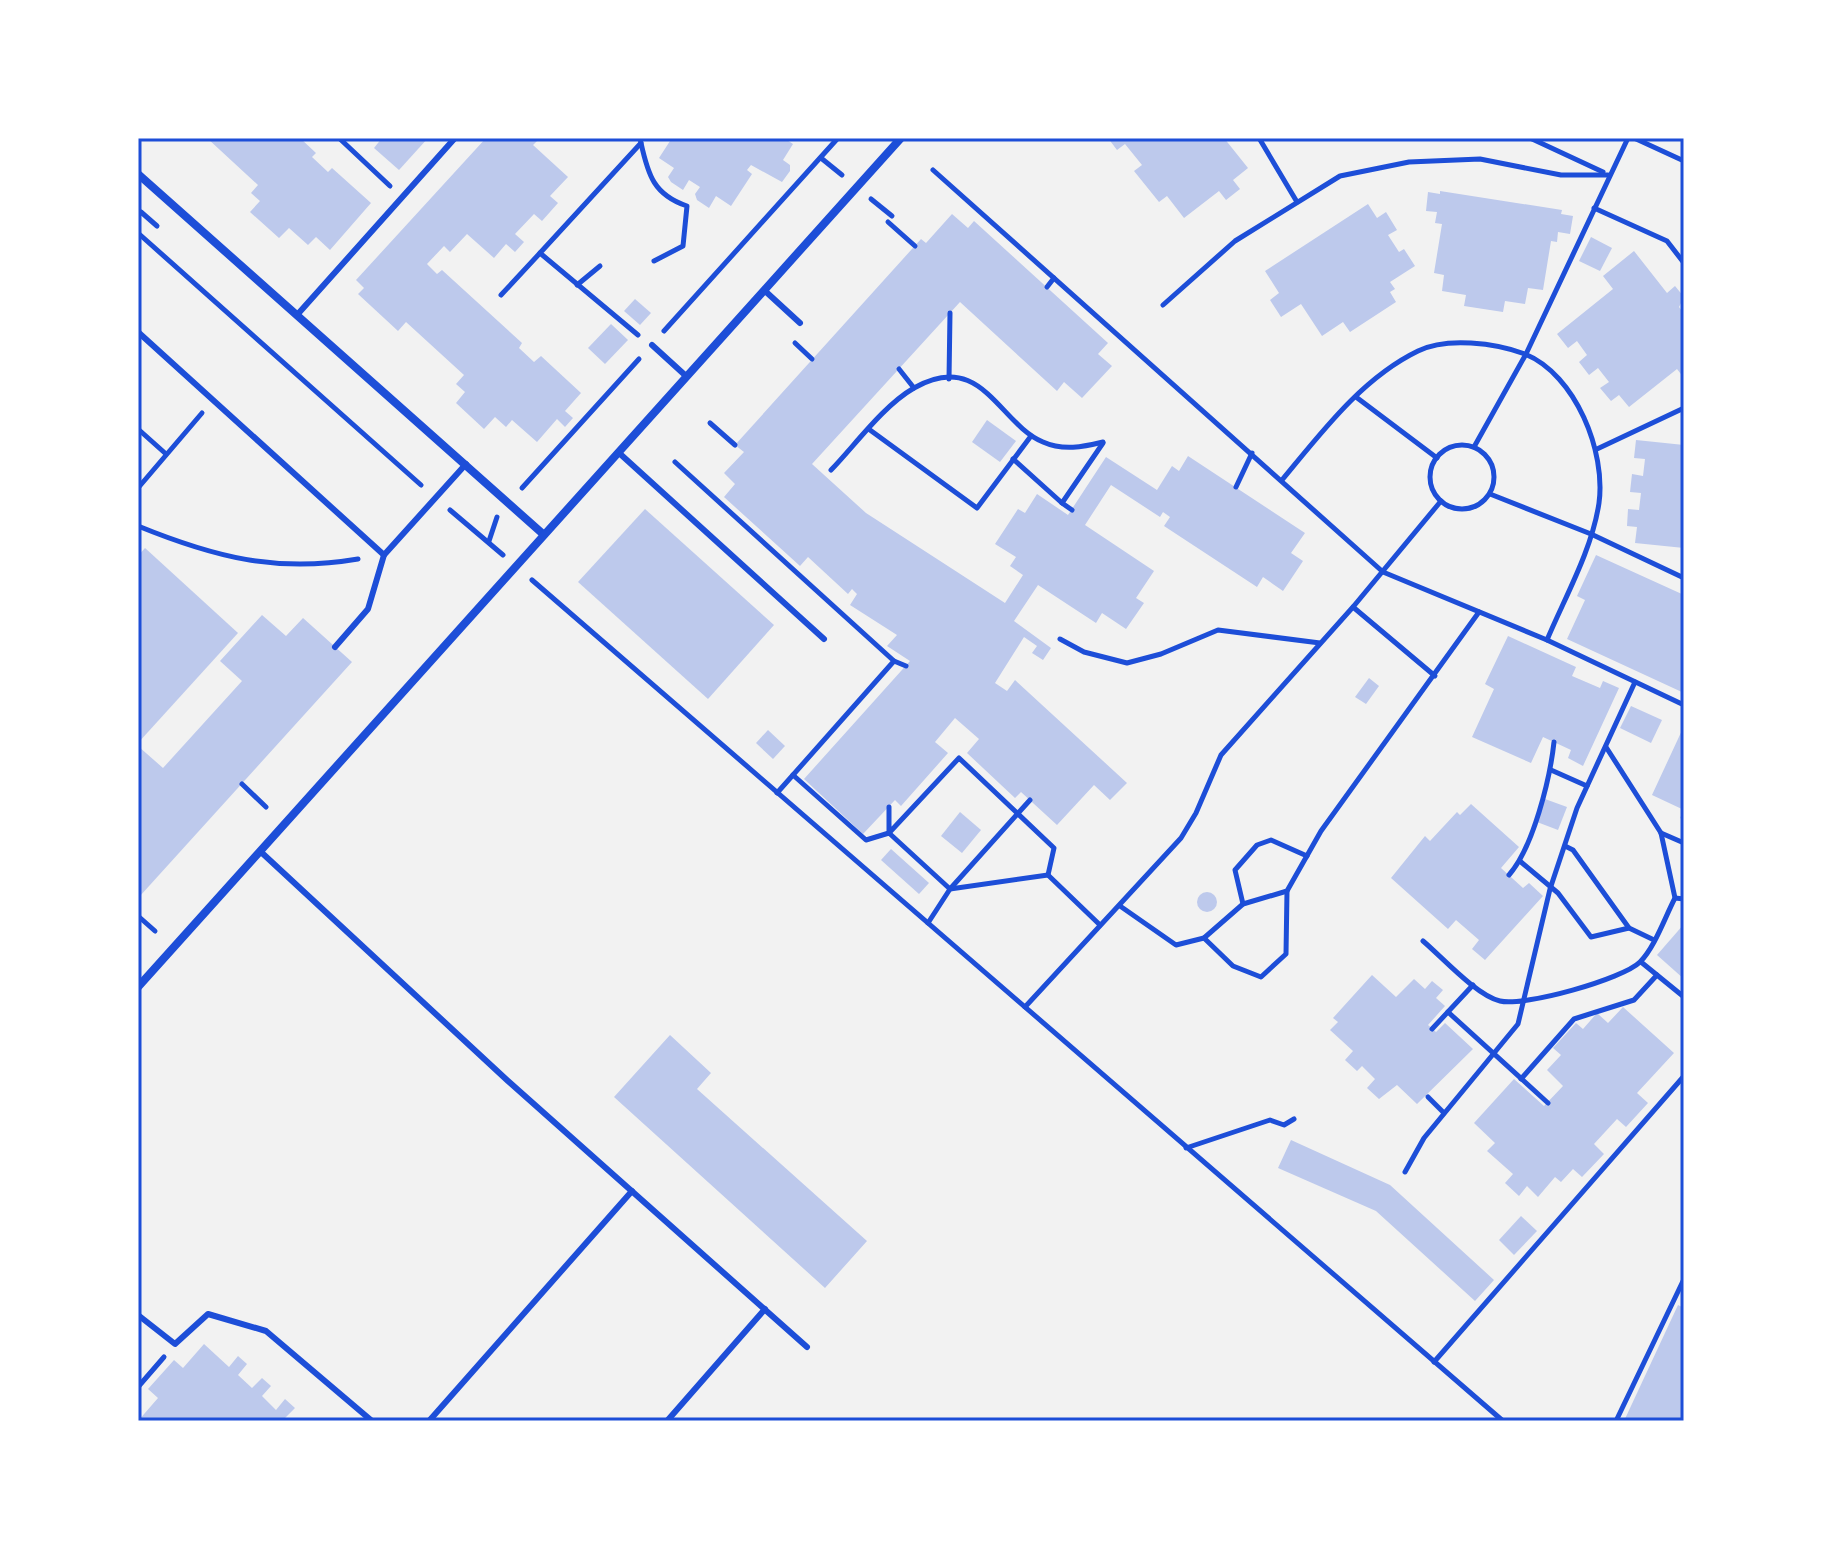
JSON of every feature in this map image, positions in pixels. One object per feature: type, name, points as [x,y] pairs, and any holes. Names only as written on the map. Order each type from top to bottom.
[{"type":"street","points":[[138,987],[514,565],[901,138]]},
{"type":"street","points":[[138,174],[543,534]]},
{"type":"lane","points":[[297,315],[455,138]]},
{"type":"lane","points":[[764,290],[800,323]]},
{"type":"lane","points":[[138,332],[384,555]]},
{"type":"lane","points":[[652,345],[686,376]]},
{"type":"lane","points":[[618,452],[824,639]]},
{"type":"lane","points":[[335,647],[368,609],[384,555],[466,464]]},
{"type":"lane","points":[[261,852],[807,1347]]},
{"type":"lane","points":[[429,1421],[632,1191]]},
{"type":"lane","points":[[667,1421],[765,1309]]},
{"type":"lane","points":[[138,1315],[175,1344],[208,1314],[266,1331],[372,1421]]},
{"type":"path","points":[[339,138],[393,189]]},
{"type":"path","points":[[1259,138],[1297,202]]},
{"type":"path","points":[[1530,138],[1608,175]]},
{"type":"path","points":[[1474,447],[1526,354],[1608,175],[1631,138],[1684,161]]},
{"type":"path","points":[[501,295],[640,140]]},
{"type":"path","points":[[640,140],[649,179],[669,200],[687,206],[683,246],[654,261]]},
{"type":"path","points":[[1163,305],[1235,241],[1340,176],[1409,162],[1480,159],[1561,175],[1608,175]]},
{"type":"path","points":[[933,170],[1383,572],[1547,640],[1684,705]]},
{"type":"path","points":[[1594,208],[1667,241],[1684,263]]},
{"type":"path","points":[[138,216],[141,212],[157,226]]},
{"type":"path","points":[[888,222],[915,246]]},
{"type":"path","points":[[138,233],[437,499],[1503,1421]]},
{"type":"path","points":[[540,253],[652,345]]},
{"type":"path","points":[[577,285],[600,266]]},
{"type":"path","points":[[1047,287],[1054,278]]},
{"type":"path","points":[[949,379],[950,313]]},
{"type":"path","points":[[788,337],[812,359]]},
{"type":"path","points":[[1282,480],[1387,367],[1422,349],[1453,342],[1484,344],[1526,354],[1564,387],[1581,412],[1597,449],[1599,504],[1591,534],[1547,640]]},
{"type":"path","points":[[899,369],[914,388]]},
{"type":"path","points":[[831,470],[914,388],[949,379],[965,381],[990,392],[1031,436],[1055,446],[1077,448],[1103,442],[1062,503]]},
{"type":"path","points":[[1356,397],[1437,458]]},
{"type":"path","points":[[138,488],[213,402]]},
{"type":"path","points":[[1597,449],[1684,408]]},
{"type":"path","points":[[710,423],[735,445]]},
{"type":"path","points":[[138,429],[166,454]]},
{"type":"path","points":[[870,430],[977,508],[1031,436]]},
{"type":"path","points":[[1452,447],[1474,447],[1491,462],[1494,484],[1490,494],[1475,507],[1464,510],[1441,501],[1430,480],[1437,458],[1452,447]]},
{"type":"path","points":[[1236,487],[1252,453]]},
{"type":"path","points":[[1013,459],[1072,510]]},
{"type":"path","points":[[1490,494],[1591,534],[1684,578]]},
{"type":"path","points":[[1025,1007],[1181,838],[1196,813],[1221,755],[1353,607],[1441,501]]},
{"type":"path","points":[[138,526],[206,552],[265,564],[319,566],[384,555]]},
{"type":"path","points":[[793,571],[798,564]]},
{"type":"path","points":[[1353,607],[1435,676]]},
{"type":"path","points":[[1204,938],[1233,966],[1261,977],[1286,954],[1287,891],[1321,831],[1479,612]]},
{"type":"path","points":[[1060,639],[1084,652],[1127,663],[1161,654],[1218,630],[1321,643]]},
{"type":"path","points":[[894,661],[906,666]]},
{"type":"path","points":[[1405,1172],[1424,1138],[1518,1024],[1550,889],[1587,786],[1635,682]]},
{"type":"path","points":[[1509,875],[1521,862],[1551,770],[1554,742]]},
{"type":"path","points":[[1423,941],[1473,985],[1499,1001],[1525,1001],[1621,974],[1641,962],[1675,898],[1661,833],[1606,746]]},
{"type":"path","points":[[793,775],[866,840],[889,833],[959,758],[1054,848],[1048,875]]},
{"type":"path","points":[[1551,770],[1587,786]]},
{"type":"path","points":[[242,784],[266,807]]},
{"type":"path","points":[[928,923],[950,889],[1030,800]]},
{"type":"path","points":[[889,807],[889,833],[950,889]]},
{"type":"path","points":[[1661,833],[1684,843]]},
{"type":"path","points":[[1243,904],[1235,870],[1257,845],[1271,840],[1307,856]]},
{"type":"path","points":[[1565,846],[1573,850],[1629,928],[1653,940]]},
{"type":"path","points":[[1521,862],[1550,889],[1591,937],[1629,928]]},
{"type":"path","points":[[950,889],[1048,875]]},
{"type":"path","points":[[1048,875],[1100,925]]},
{"type":"path","points":[[1120,906],[1176,945],[1204,938],[1243,904],[1287,891]]},
{"type":"path","points":[[1675,898],[1684,899]]},
{"type":"path","points":[[138,916],[155,931]]},
{"type":"path","points":[[1641,962],[1684,997]]},
{"type":"path","points":[[1521,1079],[1574,1019],[1634,1000],[1657,975]]},
{"type":"path","points":[[1432,1029],[1473,985]]},
{"type":"path","points":[[1448,1012],[1548,1103]]},
{"type":"path","points":[[1434,1362],[1684,1076]]},
{"type":"path","points":[[1428,1097],[1444,1113]]},
{"type":"path","points":[[1186,1148],[1270,1120],[1284,1125],[1294,1119]]},
{"type":"path","points":[[1616,1421],[1684,1279]]},
{"type":"path","points":[[138,1387],[175,1344]]},
{"type":"building","points":[[207,138],[300,138],[316,153],[312,157],[328,172],[332,168],[371,203],[330,250],[316,237],[308,245],[289,228],[279,238],[250,212],[260,201],[251,193],[258,185]]},
{"type":"building","points":[[382,138],[428,138],[399,170],[374,148]]},
{"type":"building","points":[[486,138],[540,138],[533,145],[568,177],[550,196],[558,203],[542,221],[534,214],[515,234],[524,242],[515,252],[506,244],[494,258],[467,234],[450,252],[444,246],[427,264],[437,274],[442,270],[522,343],[519,348],[534,362],[541,356],[581,393],[565,411],[573,418],[565,427],[557,419],[537,442],[512,420],[506,427],[495,417],[484,429],[456,403],[465,392],[456,384],[464,375],[406,322],[398,331],[358,294],[364,288],[356,280]]},
{"type":"building","points":[[666,138],[784,138],[793,144],[783,160],[790,165],[790,171],[782,182],[751,165],[747,170],[752,174],[731,206],[716,196],[709,208],[697,200],[695,194],[700,187],[689,180],[683,190],[671,182],[668,177],[674,168],[659,158],[670,141]]},
{"type":"building","points":[[1108,138],[1224,138],[1248,168],[1233,180],[1240,189],[1226,200],[1219,191],[1184,218],[1167,196],[1159,202],[1134,171],[1142,165],[1125,144],[1117,150]]},
{"type":"building","points":[[1440,191],[1562,210],[1561,214],[1573,216],[1570,234],[1558,232],[1557,242],[1551,241],[1543,290],[1528,288],[1525,304],[1505,301],[1503,312],[1464,306],[1466,295],[1442,291],[1444,275],[1434,273],[1442,224],[1435,223],[1437,212],[1426,211],[1428,192],[1440,194]]},
{"type":"building","points":[[1368,204],[1377,218],[1386,212],[1397,230],[1388,235],[1399,252],[1404,249],[1415,266],[1390,282],[1395,289],[1390,292],[1396,302],[1350,332],[1343,322],[1322,336],[1301,304],[1281,317],[1270,300],[1279,293],[1265,271]]},
{"type":"building","points":[[952,214],[968,228],[974,221],[1108,343],[1098,354],[1112,366],[1082,398],[1064,382],[1057,391],[960,302],[812,464],[866,513],[1005,603],[1023,575],[1010,566],[1016,557],[995,544],[1018,509],[1025,513],[1037,494],[1068,515],[1106,457],[1157,490],[1172,466],[1179,471],[1188,456],[1305,533],[1291,553],[1303,561],[1283,591],[1263,577],[1257,587],[1164,526],[1170,517],[1163,512],[1160,517],[1111,485],[1085,525],[1154,571],[1136,598],[1144,603],[1126,629],[1102,613],[1096,623],[1038,585],[1014,621],[1051,648],[1043,660],[1032,653],[1037,646],[1024,637],[995,683],[1007,691],[1015,680],[1127,783],[1110,800],[1094,785],[1057,825],[1021,792],[1015,798],[967,753],[979,739],[955,718],[935,742],[948,753],[901,806],[895,800],[863,834],[804,779],[910,661],[887,646],[897,635],[850,605],[857,594],[852,589],[848,594],[808,557],[800,566],[724,497],[735,484],[724,473],[744,452],[735,445],[921,239],[926,243]]},
{"type":"building","points":[[1591,237],[1612,248],[1600,271],[1579,261]]},
{"type":"building","points":[[1634,251],[1667,293],[1675,286],[1684,297],[1679,307],[1684,314],[1684,378],[1677,369],[1629,407],[1619,395],[1611,401],[1600,388],[1609,382],[1598,368],[1589,375],[1579,362],[1587,355],[1577,341],[1568,348],[1557,334],[1613,289],[1603,276]]},
{"type":"building","points":[[635,299],[651,313],[640,325],[624,311]]},
{"type":"building","points":[[611,324],[628,340],[605,364],[588,348]]},
{"type":"building","points":[[987,420],[1016,441],[1000,462],[972,442]]},
{"type":"building","points":[[1636,440],[1684,445],[1684,548],[1635,543],[1637,527],[1627,526],[1628,509],[1639,510],[1641,493],[1630,492],[1632,474],[1643,476],[1645,459],[1634,458]]},
{"type":"building","points":[[645,509],[774,625],[708,699],[578,582]]},
{"type":"building","points":[[145,548],[238,633],[138,743],[138,556]]},
{"type":"building","points":[[1596,555],[1684,595],[1684,693],[1567,639],[1585,600],[1577,596]]},
{"type":"building","points":[[262,615],[286,636],[303,618],[352,662],[140,896],[138,746],[163,768],[242,681],[220,661]]},
{"type":"building","points":[[1508,636],[1576,667],[1572,676],[1600,688],[1603,681],[1619,688],[1583,766],[1568,758],[1571,750],[1543,737],[1531,763],[1472,737],[1494,689],[1485,684]]},
{"type":"building","points":[[1369,678],[1379,686],[1366,704],[1355,697]]},
{"type":"building","points":[[1631,706],[1662,720],[1651,743],[1620,728]]},
{"type":"building","points":[[1684,726],[1684,810],[1652,795]]},
{"type":"building","points":[[768,730],[785,746],[773,759],[756,743]]},
{"type":"building","points":[[1545,799],[1567,807],[1558,830],[1537,822]]},
{"type":"building","points":[[1471,804],[1519,847],[1501,868],[1523,888],[1529,883],[1543,896],[1485,960],[1472,949],[1479,940],[1456,920],[1448,929],[1391,878],[1425,836],[1430,841],[1457,812],[1460,815]]},
{"type":"building","points":[[960,812],[981,830],[962,853],[941,836]]},
{"type":"building","points":[[891,849],[929,883],[919,894],[881,860]]},
{"type":"building","points":[[1203,892],[1211,892],[1217,902],[1211,912],[1203,912],[1197,906],[1197,898]]},
{"type":"building","points":[[1684,924],[1684,979],[1657,955]]},
{"type":"building","points":[[1372,975],[1396,997],[1414,979],[1425,989],[1432,981],[1443,990],[1436,998],[1445,1006],[1428,1025],[1436,1032],[1445,1023],[1473,1049],[1417,1104],[1397,1085],[1379,1099],[1367,1088],[1375,1079],[1362,1066],[1357,1071],[1345,1060],[1353,1051],[1330,1030],[1338,1022],[1333,1018]]},
{"type":"building","points":[[1623,1007],[1674,1053],[1637,1093],[1648,1103],[1626,1127],[1617,1119],[1594,1144],[1604,1154],[1582,1177],[1573,1169],[1561,1182],[1555,1177],[1538,1197],[1527,1186],[1519,1196],[1505,1183],[1513,1174],[1487,1151],[1495,1143],[1474,1123],[1514,1079],[1544,1106],[1563,1086],[1547,1070],[1561,1055],[1553,1048],[1576,1023],[1583,1029],[1597,1013],[1608,1023]]},
{"type":"building","points":[[670,1035],[711,1073],[697,1089],[867,1241],[825,1288],[614,1097]]},
{"type":"building","points":[[1291,1140],[1390,1185],[1494,1280],[1475,1301],[1376,1211],[1278,1168]]},
{"type":"building","points":[[1521,1216],[1537,1231],[1514,1255],[1499,1240]]},
{"type":"building","points":[[1678,1305],[1684,1308],[1684,1421],[1624,1421]]},
{"type":"building","points":[[204,1344],[229,1367],[238,1356],[247,1364],[238,1375],[252,1388],[262,1378],[271,1386],[262,1396],[276,1410],[285,1399],[295,1408],[285,1418],[289,1421],[138,1421],[158,1398],[148,1389],[174,1360],[183,1368]]}]
